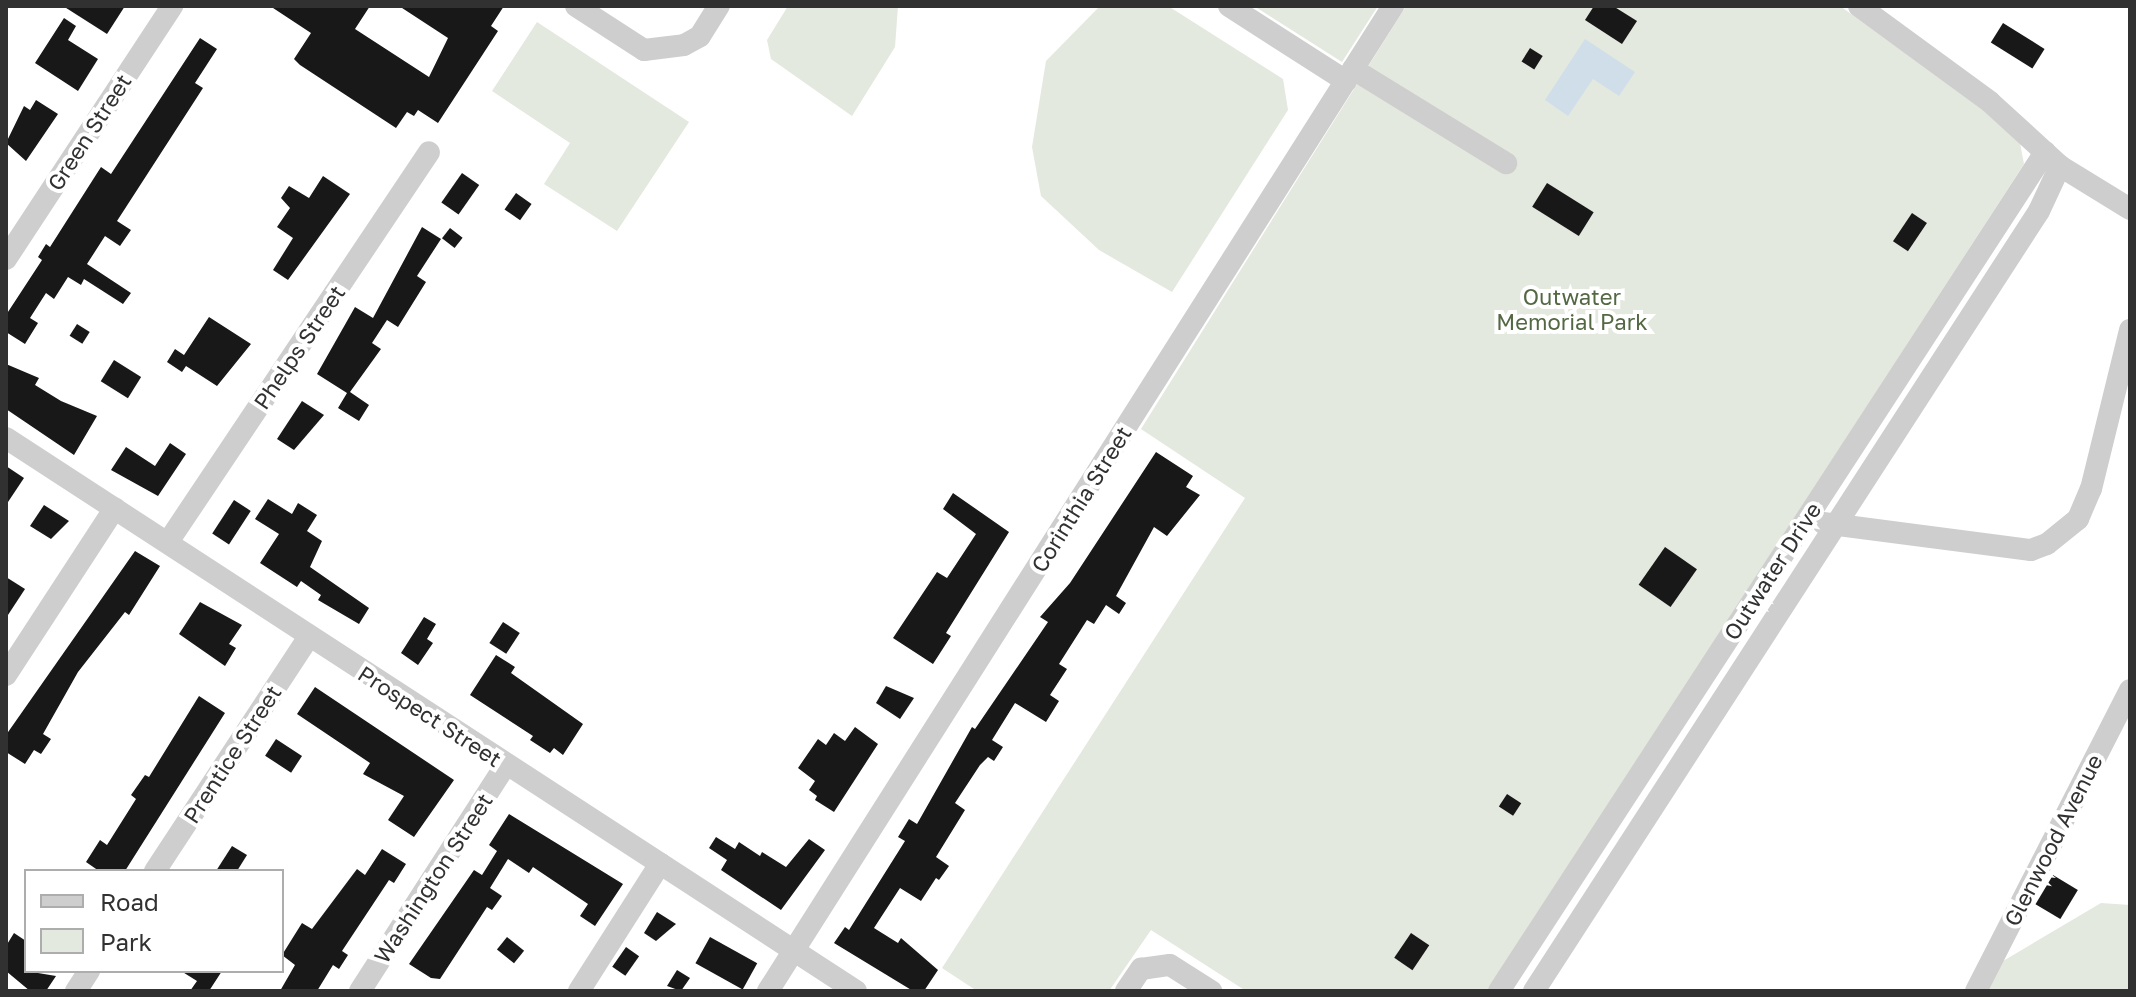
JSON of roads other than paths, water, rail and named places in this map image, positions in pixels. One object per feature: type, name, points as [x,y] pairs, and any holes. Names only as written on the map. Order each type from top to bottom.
[{"type":"street","name":"Green Street","points":[[6,259],[172,6]]},
{"type":"street","points":[[576,6],[644,50],[663,50],[700,36],[719,6]]},
{"type":"street","points":[[1229,6],[1506,163]]},
{"type":"street","name":"Corinthia Street","points":[[768,991],[1393,6]]},
{"type":"street","points":[[1859,6],[1990,102],[2052,159],[2130,209]]},
{"type":"street","name":"Phelps Street","points":[[168,542],[429,152]]},
{"type":"street","name":"Outwater Drive","points":[[1499,991],[1806,518],[2052,159]]},
{"type":"street","name":"Outwater Drive","points":[[1534,991],[2039,211],[2052,159]]},
{"type":"street","points":[[1806,518],[1835,526],[2031,550],[2047,544],[2078,519],[2091,489],[2130,330]]},
{"type":"street","name":"Prospect Street","points":[[6,438],[505,766],[856,991]]},
{"type":"street","points":[[6,675],[115,508]]},
{"type":"street","name":"Prentice Street","points":[[156,869],[309,637]]},
{"type":"street","name":"Glenwood Avenue","points":[[1976,991],[2130,690]]},
{"type":"street","name":"Washington Street","points":[[360,991],[505,766]]},
{"type":"street","points":[[579,991],[660,864]]},
{"type":"street","points":[[1126,991],[1141,969],[1170,965],[1211,991]]},
{"type":"street","points":[[76,991],[88,973]]},
{"type":"park label","name":"Outwater Memorial Park","points":[[1572,308]]}]
